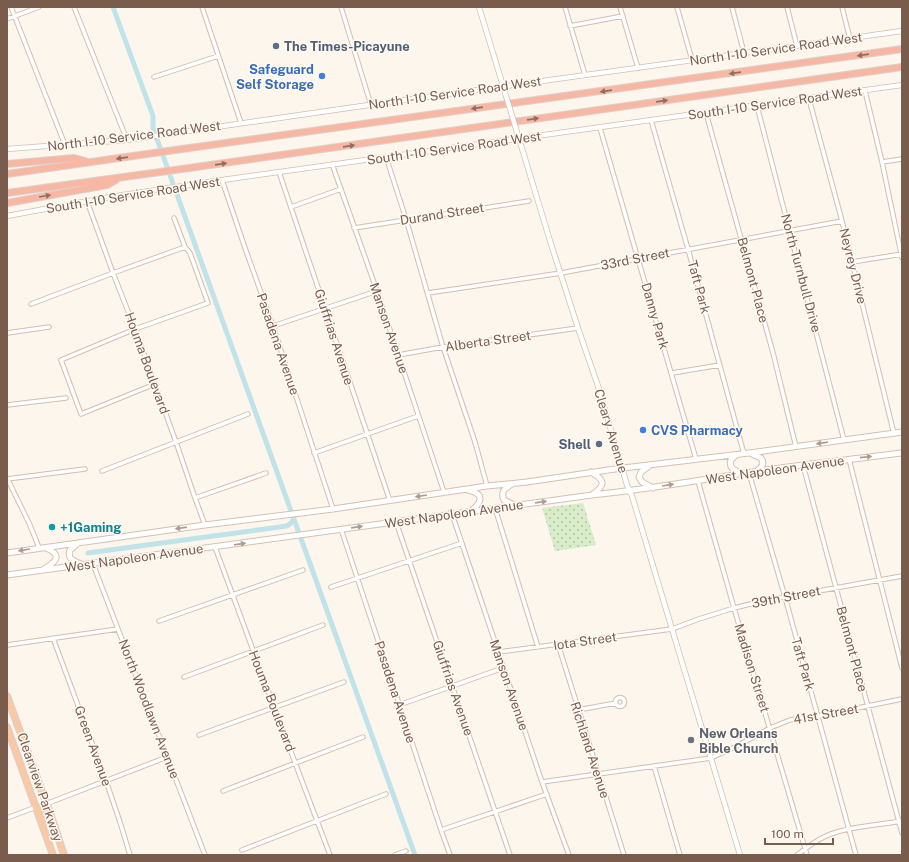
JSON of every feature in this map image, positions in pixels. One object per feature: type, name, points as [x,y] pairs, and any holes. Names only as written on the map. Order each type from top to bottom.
[{"type":"highway","points":[[7,174],[902,49]]},
{"type":"highway","points":[[7,193],[902,67]]},
{"type":"highway","points":[[7,164],[74,158],[89,162]]},
{"type":"highway","points":[[7,203],[107,185],[120,178]]},
{"type":"highway","name":"Clearview Parkway","points":[[7,696],[64,855]]},
{"type":"highway","name":"Clearview Parkway","points":[[7,727],[53,855]]},
{"type":"highway","points":[[29,788],[34,790],[40,803],[46,804]]},
{"type":"highway","points":[[36,807],[42,808],[48,821],[53,824]]},
{"type":"main road","name":"West Napoleon Avenue","points":[[7,553],[79,542],[333,509],[487,486],[696,459],[747,454],[902,432]]},
{"type":"main road","points":[[747,454],[758,456],[763,461],[761,468],[756,471]]},
{"type":"main road","name":"West Napoleon Avenue","points":[[7,575],[396,522],[451,513],[654,488],[756,471],[901,454]]},
{"type":"main road","points":[[737,455],[730,460],[730,466],[740,474]]},
{"type":"main road","points":[[650,465],[641,472],[640,477],[642,482],[654,488]]},
{"type":"main road","points":[[591,472],[601,479],[602,482],[601,488],[592,495]]},
{"type":"main road","points":[[512,483],[503,490],[502,494],[504,500],[515,506]]},
{"type":"main road","points":[[466,489],[474,491],[480,497],[479,504],[470,511]]},
{"type":"main road","points":[[79,542],[70,550],[69,556],[70,559],[83,565]]},
{"type":"main road","points":[[42,547],[54,552],[56,558],[52,564],[42,570]]},
{"type":"street","points":[[10,7],[65,145]]},
{"type":"street","points":[[7,19],[39,7]]},
{"type":"street","points":[[74,7],[127,140]]},
{"type":"street","points":[[202,7],[241,123]]},
{"type":"street","points":[[341,7],[371,105]]},
{"type":"street","name":"Cleary Avenue","points":[[480,7],[551,244],[599,389],[740,855]]},
{"type":"street","points":[[565,7],[585,75]]},
{"type":"street","points":[[620,7],[638,68]]},
{"type":"street","points":[[678,7],[692,60]]},
{"type":"street","points":[[732,7],[744,53]]},
{"type":"street","points":[[787,7],[797,46]]},
{"type":"street","points":[[842,7],[850,39]]},
{"type":"street","points":[[570,26],[623,16]]},
{"type":"street","name":"North I-10 Service Road West","points":[[7,149],[127,140],[902,31]]},
{"type":"street","points":[[154,78],[218,56]]},
{"type":"street","name":"South I-10 Service Road West","points":[[7,216],[165,188],[902,85]]},
{"type":"street","points":[[852,262],[902,256],[866,91]]},
{"type":"street","name":"Neyrey Drive","points":[[809,99],[842,221],[894,434]]},
{"type":"street","name":"North Turnbull Drive","points":[[757,106],[844,440]]},
{"type":"street","name":"Belmont Place","points":[[706,113],[742,239],[796,447]]},
{"type":"street","name":"Taft Park","points":[[651,120],[720,365],[747,454]]},
{"type":"street","name":"Danny Park","points":[[600,128],[696,459]]},
{"type":"street","points":[[386,157],[444,347],[475,442],[487,486]]},
{"type":"street","points":[[882,162],[902,159]]},
{"type":"street","name":"Manson Avenue","points":[[332,164],[377,291],[444,492]]},
{"type":"street","name":"Giuffrias Avenue","points":[[279,172],[390,501]]},
{"type":"street","name":"Pasadena Avenue","points":[[222,180],[273,326],[333,509]]},
{"type":"street","points":[[291,207],[341,190]]},
{"type":"street","name":"Houma Boulevard","points":[[87,201],[113,273],[136,329],[205,525]]},
{"type":"street","name":"Durand Street","points":[[354,228],[529,201]]},
{"type":"street","points":[[155,384],[81,414],[60,360],[136,329],[208,303],[190,253],[185,247],[174,218]]},
{"type":"street","name":"33rd Street","points":[[428,293],[561,273],[842,221]]},
{"type":"street","points":[[30,304],[185,247]]},
{"type":"street","points":[[273,326],[377,291]]},
{"type":"street","points":[[7,333],[49,327]]},
{"type":"street","name":"Alberta Street","points":[[398,355],[578,328]]},
{"type":"street","points":[[672,373],[720,365]]},
{"type":"street","points":[[7,405],[66,398]]},
{"type":"street","points":[[102,472],[248,414]]},
{"type":"street","points":[[314,453],[418,416]]},
{"type":"street","points":[[849,459],[902,668]]},
{"type":"street","name":"Belmont Place","points":[[803,465],[902,833]]},
{"type":"street","points":[[42,547],[36,540],[30,523],[7,478],[85,469]]},
{"type":"street","points":[[195,498],[266,473]]},
{"type":"street","name":"Taft Park","points":[[749,473],[785,597],[856,855]]},
{"type":"street","name":"Madison Street","points":[[698,481],[807,855]]},
{"type":"street","points":[[495,508],[538,647]]},
{"type":"street","name":"Manson Avenue","points":[[451,513],[542,782],[569,855]]},
{"type":"street","name":"Giuffrias Avenue","points":[[396,522],[510,855]]},
{"type":"street","name":"Pasadena Avenue","points":[[341,529],[450,855]]},
{"type":"street","points":[[331,588],[462,543]]},
{"type":"street","name":"Houma Boulevard","points":[[215,547],[330,855]]},
{"type":"street","name":"North Woodlawn Avenue","points":[[92,564],[205,855]]},
{"type":"street","points":[[159,621],[303,570]]},
{"type":"street","name":"39th Street","points":[[672,629],[734,608],[775,598],[902,576]]},
{"type":"street","points":[[184,678],[323,625]]},
{"type":"street","points":[[7,645],[118,629]]},
{"type":"street","name":"Iota Street","points":[[498,652],[672,629]]},
{"type":"street","name":"Green Avenue","points":[[53,638],[106,781],[130,855]]},
{"type":"street","name":"Richland Avenue","points":[[558,644],[624,855]]},
{"type":"street","points":[[399,705],[504,668]]},
{"type":"street","points":[[199,735],[344,682]]},
{"type":"street","name":"41st Street","points":[[542,782],[711,758],[740,745],[770,728],[790,720],[818,716],[902,699]]},
{"type":"street","points":[[578,710],[616,703]]},
{"type":"street","points":[[223,790],[363,737]]},
{"type":"street","points":[[46,804],[168,757]]},
{"type":"street","points":[[654,766],[680,855]]},
{"type":"street","points":[[242,850],[386,794]]},
{"type":"street","points":[[441,830],[547,794]]},
{"type":"street","points":[[7,818],[36,807]]},
{"type":"street","points":[[797,855],[818,840],[827,836],[849,830],[900,821]]},
{"type":"street","points":[[395,855],[406,851]]},
{"type":"green space","points":[[583,503],[596,545],[555,551],[542,508]]},
{"type":"waterway","points":[[113,7],[153,116],[153,128],[415,855]]},
{"type":"waterway","points":[[88,553],[287,526],[294,519]]},
{"type":"place","name":"The Times-Picayune","points":[[276,46]]},
{"type":"place","name":"Safeguard Self Storage","points":[[322,76]]},
{"type":"place","name":"CVS Pharmacy","points":[[643,430]]},
{"type":"place","name":"Shell","points":[[599,444]]},
{"type":"place","name":"+1Gaming","points":[[52,527]]},
{"type":"place","name":"New Orleans Bible Church","points":[[691,740]]}]
